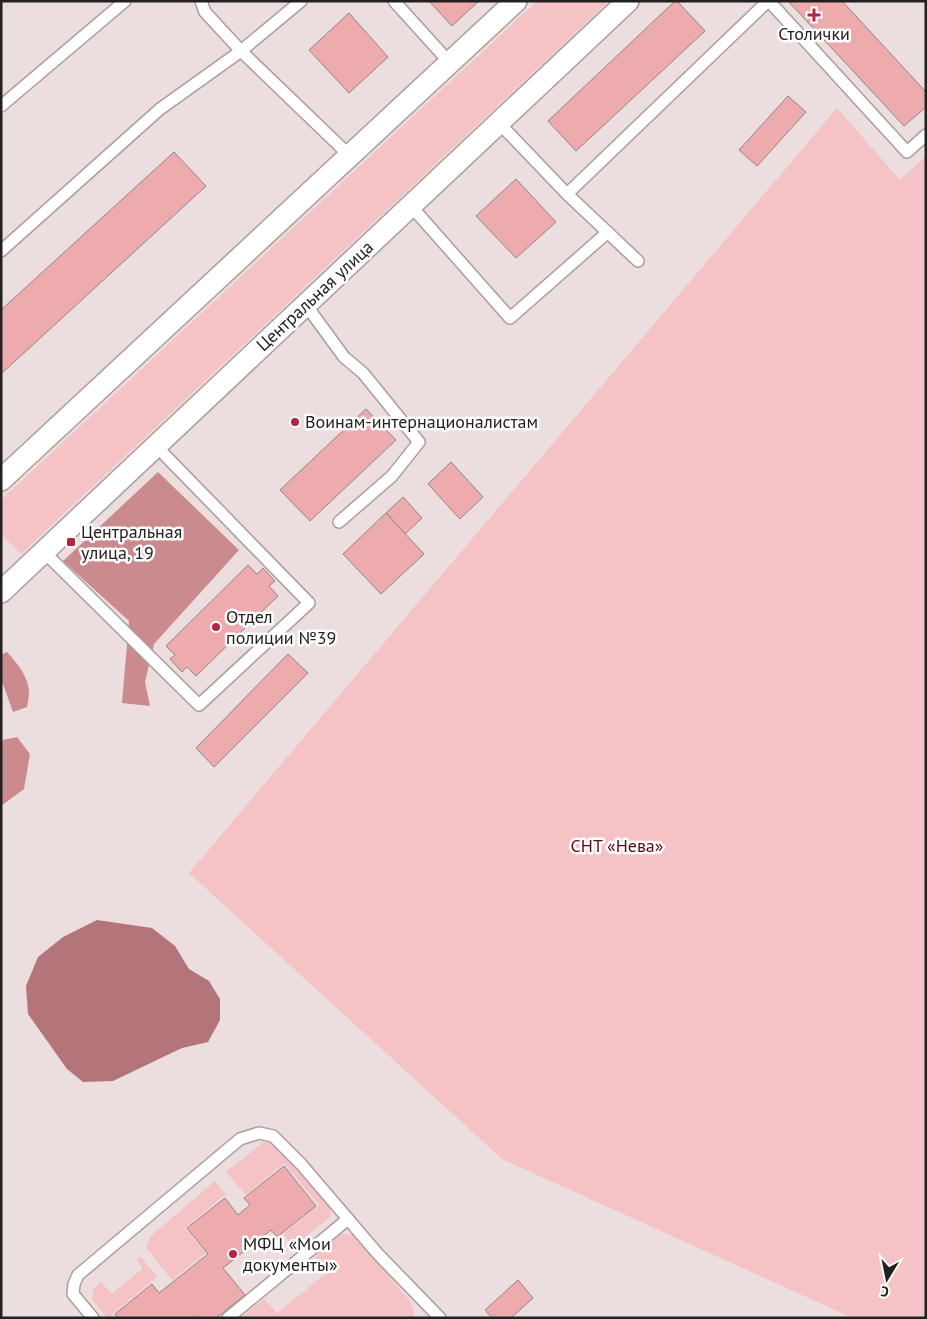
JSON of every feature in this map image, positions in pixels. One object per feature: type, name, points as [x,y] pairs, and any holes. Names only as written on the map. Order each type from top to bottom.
[{"type":"street","points":[[1,480],[516,1]]},
{"type":"street","name":"Центральная улица","points":[[2,588],[44,552],[628,1]]},
{"type":"lane","points":[[1,106],[125,1]]},
{"type":"lane","points":[[201,1],[206,12],[241,51],[350,156]]},
{"type":"lane","points":[[1,251],[160,109],[241,51],[301,1]]},
{"type":"lane","points":[[394,1],[450,63]]},
{"type":"lane","points":[[567,194],[768,1],[907,152],[926,135]]},
{"type":"lane","points":[[499,123],[567,194],[638,262]]},
{"type":"lane","points":[[411,206],[510,318],[608,232]]},
{"type":"lane","points":[[306,305],[344,357],[363,373],[420,442],[392,476],[339,522]]},
{"type":"lane","points":[[44,552],[199,705],[309,603],[156,446]]},
{"type":"lane","points":[[93,1318],[73,1294],[74,1284],[78,1275],[240,1139],[259,1133],[273,1136],[300,1164],[377,1253],[435,1316]]},
{"type":"lane","points":[[228,1318],[348,1219]]},
{"type":"green space","points":[[537,1],[609,1],[21,554],[1,534],[1,500]]},
{"type":"green space","name":"СНТ «Нева»","points":[[837,108],[900,180],[926,156],[926,1318],[853,1318],[502,1159],[189,873]]},
{"type":"green space","points":[[264,1142],[278,1143],[332,1207],[330,1217],[293,1247],[283,1234],[319,1205],[284,1163],[246,1195],[226,1172]]},
{"type":"green space","points":[[215,1181],[226,1194],[185,1228],[206,1253],[172,1280],[147,1249],[147,1244],[151,1236]]},
{"type":"green space","points":[[341,1234],[354,1235],[411,1302],[414,1313],[413,1318],[241,1318],[264,1299],[277,1313],[328,1272],[315,1256]]},
{"type":"green space","points":[[140,1256],[157,1277],[112,1314],[115,1318],[107,1318],[92,1299],[93,1290],[101,1282],[112,1294],[143,1268],[137,1260]]},
{"type":"shaded area","points":[[158,472],[239,550],[154,644],[145,682],[150,706],[122,703],[129,621],[63,561]]},
{"type":"shaded area","points":[[7,652],[24,675],[29,691],[27,707],[13,712],[3,684],[1,685],[1,655]]},
{"type":"shaded area","points":[[17,737],[30,754],[24,789],[1,806],[1,744],[3,740]]},
{"type":"shaded area","points":[[97,920],[152,928],[175,946],[189,969],[209,981],[220,999],[220,1020],[208,1042],[182,1048],[113,1081],[83,1082],[67,1069],[28,1014],[26,986],[38,957],[63,937]]},
{"type":"building","points":[[429,1],[479,1],[452,26]]},
{"type":"building","points":[[675,1],[705,31],[576,151],[548,121]]},
{"type":"building","points":[[788,1],[842,1],[926,92],[926,107],[904,126]]},
{"type":"building","points":[[349,13],[388,57],[349,93],[309,50]]},
{"type":"building","points":[[788,96],[806,112],[757,166],[739,150]]},
{"type":"building","points":[[174,152],[206,186],[1,374],[1,310]]},
{"type":"building","points":[[516,179],[556,222],[516,258],[476,216]]},
{"type":"building","points":[[366,409],[396,440],[310,521],[280,490]]},
{"type":"building","points":[[451,462],[483,497],[460,519],[428,484]]},
{"type":"building","points":[[403,497],[422,518],[405,534],[386,513]]},
{"type":"building","points":[[386,513],[424,554],[381,594],[343,554]]},
{"type":"building","name":"Отдел полиции №39","points":[[248,565],[257,574],[263,568],[275,581],[269,586],[278,596],[196,676],[187,667],[182,672],[170,659],[175,655],[166,646]]},
{"type":"building","points":[[288,654],[308,673],[214,767],[196,748]]},
{"type":"building","points":[[284,1166],[316,1206],[277,1237],[271,1230],[223,1268],[245,1295],[216,1318],[198,1318],[197,1316],[195,1318],[118,1318],[115,1314],[152,1284],[159,1293],[208,1254],[187,1228],[225,1198],[238,1215],[250,1205],[244,1198]]},
{"type":"building","points":[[518,1280],[533,1298],[511,1318],[492,1318],[485,1310]]},
{"type":"place","name":"Столички","points":[[814,15]]},
{"type":"place","name":"Воинам-интернационалистам","points":[[295,422]]},
{"type":"place","name":"Центральная улица, 19","points":[[71,542]]},
{"type":"place","name":"Отдел полиции №39","points":[[216,627]]},
{"type":"place","name":"МФЦ «Мои документы»","points":[[233,1254]]}]
